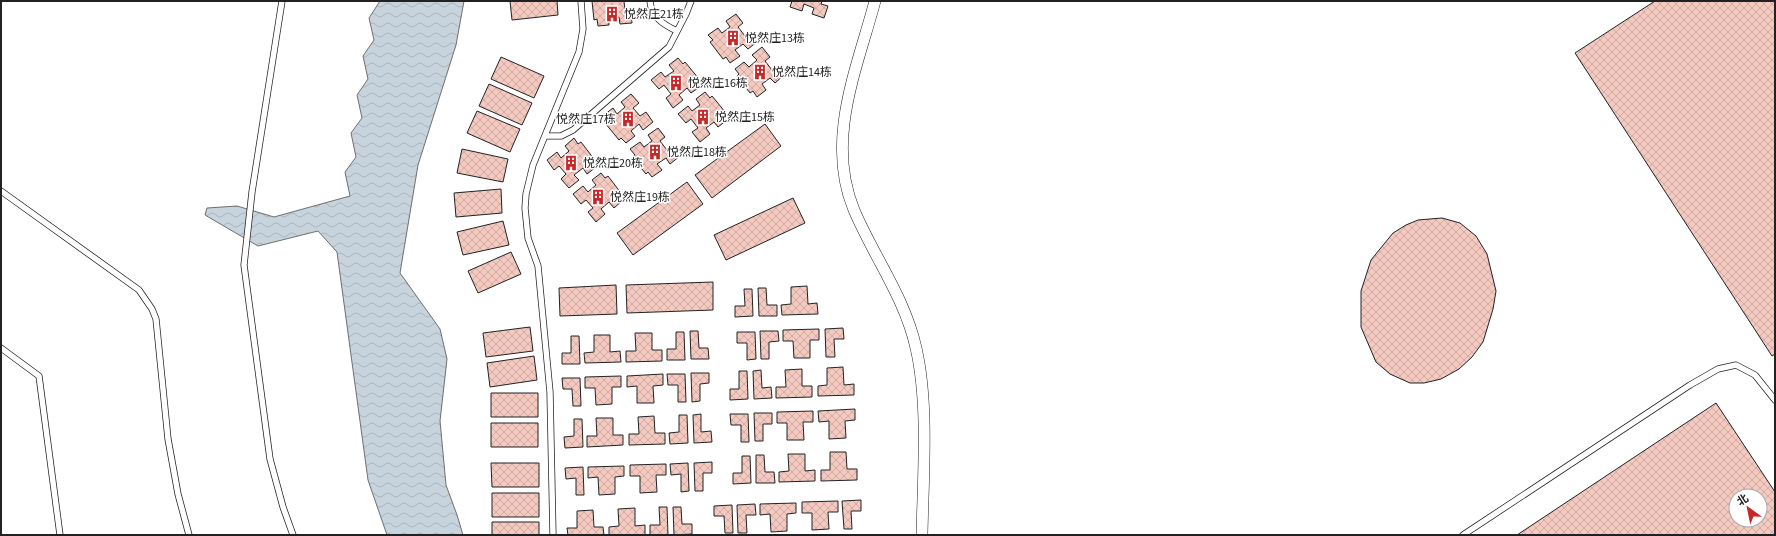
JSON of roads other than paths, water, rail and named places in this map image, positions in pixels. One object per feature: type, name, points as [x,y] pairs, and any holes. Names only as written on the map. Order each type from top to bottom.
[{"type":"street","points":[[875,1],[846,108],[842,143],[845,178],[854,209],[907,315],[916,348],[922,386],[922,535]]},
{"type":"lane","points":[[282,1],[252,192],[244,265],[270,459],[281,502],[293,535]]},
{"type":"lane","points":[[553,535],[550,392],[538,266],[528,238],[525,208],[529,179],[579,52],[583,29],[581,1]]},
{"type":"lane","points":[[650,1],[650,6],[656,17],[666,26],[677,31]]},
{"type":"lane","points":[[546,136],[561,136],[573,130],[669,47],[691,1]]},
{"type":"lane","points":[[1,190],[139,290],[152,309],[157,331],[170,453],[178,494],[190,535]]},
{"type":"lane","points":[[1,348],[39,376],[60,535]]},
{"type":"lane","points":[[1464,535],[1690,384],[1718,369],[1736,365],[1755,375],[1775,400]]},
{"type":"water","points":[[380,1],[464,1],[456,45],[418,165],[400,273],[440,329],[447,359],[440,421],[446,485],[463,535],[387,535],[368,480],[337,252],[318,231],[258,246],[205,215],[207,208],[237,206],[274,217],[350,196],[345,172],[356,157],[351,133],[362,118],[357,95],[368,79],[363,56],[374,40],[369,18]]},
{"type":"place","name":"悦然庄21栋","points":[[612,14]]},
{"type":"place","name":"悦然庄13栋","points":[[733,38]]},
{"type":"place","name":"悦然庄14栋","points":[[760,72]]},
{"type":"place","name":"悦然庄16栋","points":[[676,83]]},
{"type":"place","name":"悦然庄15栋","points":[[703,117]]},
{"type":"place","name":"悦然庄17栋","points":[[628,119]]},
{"type":"place","name":"悦然庄18栋","points":[[655,152]]},
{"type":"place","name":"悦然庄20栋","points":[[571,163]]},
{"type":"place","name":"悦然庄19栋","points":[[598,197]]}]
